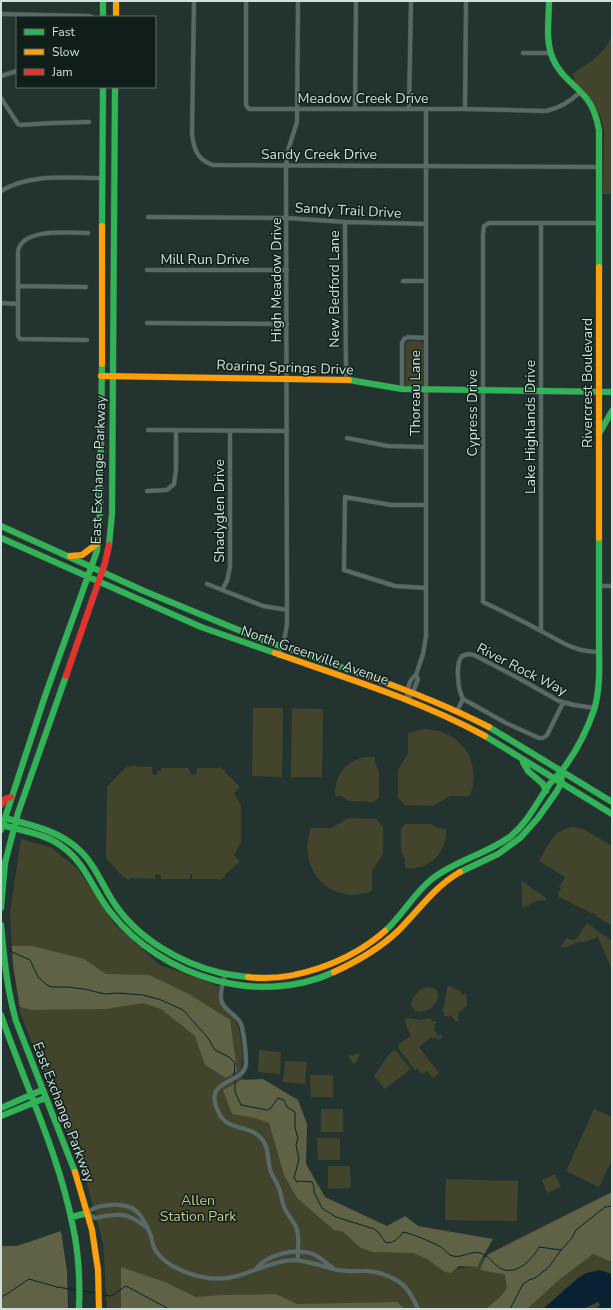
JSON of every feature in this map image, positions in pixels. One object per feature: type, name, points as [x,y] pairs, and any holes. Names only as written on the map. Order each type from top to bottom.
[{"type":"main road","points":[[103,16],[104,1]]},
{"type":"main road","points":[[116,1],[116,16]]},
{"type":"main road","name":"Rivercrest Boulevard","points":[[5,818],[49,831],[62,837],[82,852],[116,906],[128,921],[166,951],[180,959],[204,969],[225,975],[252,978],[288,976],[319,969],[352,955],[372,942],[403,914],[416,894],[434,876],[496,846],[513,834],[534,811],[553,779],[562,772],[583,736],[595,708],[599,686],[599,130],[597,119],[589,102],[556,66],[549,44],[549,1]]},
{"type":"main road","name":"East Exchange Parkway","points":[[2,827],[45,696],[92,567],[98,542],[101,479],[103,88]]},
{"type":"main road","name":"East Exchange Parkway","points":[[1,908],[5,863],[16,821],[102,571],[111,536],[115,88]]},
{"type":"main road","points":[[102,178],[114,178]]},
{"type":"main road","name":"Roaring Springs Drive","points":[[101,376],[346,379],[402,389],[612,392]]},
{"type":"main road","points":[[599,435],[603,425],[612,411]]},
{"type":"main road","points":[[101,479],[112,479]]},
{"type":"main road","name":"North Greenville Avenue","points":[[1,526],[176,604],[281,647],[410,691],[457,711],[496,731],[612,802]]},
{"type":"main road","name":"North Greenville Avenue","points":[[1,538],[98,582],[220,634],[407,700],[455,720],[492,740],[522,760],[612,814]]},
{"type":"main road","points":[[68,556],[82,555],[98,542]]},
{"type":"main road","points":[[171,614],[176,604]]},
{"type":"main road","points":[[45,696],[57,699]]},
{"type":"main road","points":[[522,760],[528,770],[542,782],[546,791]]},
{"type":"main road","name":"Rivercrest Boulevard","points":[[2,827],[14,828],[48,838],[62,845],[75,857],[111,914],[128,932],[160,958],[183,970],[223,983],[262,987],[289,985],[321,978],[355,963],[375,951],[390,939],[408,921],[438,887],[455,875],[500,853],[516,841],[532,825],[561,783],[562,772]]},
{"type":"main road","points":[[1,805],[6,799],[11,797]]},
{"type":"main road","points":[[86,873],[93,869]]},
{"type":"main road","name":"East Exchange Parkway","points":[[1,924],[4,980],[16,1021],[78,1181],[93,1236],[97,1266],[99,1309]]},
{"type":"main road","name":"East Exchange Parkway","points":[[1,1016],[13,1053],[58,1170],[72,1216],[78,1268],[79,1309]]},
{"type":"main road","points":[[1,1108],[42,1090]]},
{"type":"main road","points":[[1,1116],[45,1098]]},
{"type":"main road","points":[[72,1216],[87,1213]]},
{"type":"street","name":"Sandy Creek Drive","points":[[194,1],[192,134],[196,153],[204,161],[213,165],[599,167]]},
{"type":"street","name":"Meadow Creek Drive","points":[[246,1],[246,105],[249,109],[465,109],[546,111],[563,106],[580,92]]},
{"type":"street","name":"High Meadow Drive","points":[[279,656],[286,630],[287,610],[286,165],[289,147],[297,122],[298,1]]},
{"type":"street","points":[[355,109],[356,1]]},
{"type":"street","points":[[410,109],[411,1]]},
{"type":"street","points":[[465,109],[466,1]]},
{"type":"street","points":[[1,14],[88,16]]},
{"type":"street","points":[[523,53],[551,53]]},
{"type":"street","points":[[1,76],[16,72]]},
{"type":"street","points":[[1,98],[20,125],[89,122]]},
{"type":"street","name":"Thoreau Lane","points":[[407,700],[413,678],[416,675],[423,654],[425,641],[426,109]]},
{"type":"street","points":[[1,191],[14,184],[33,179],[102,178]]},
{"type":"street","name":"Sandy Trail Drive","points":[[148,217],[287,218],[345,222],[426,224]]},
{"type":"street","name":"New Bedford Lane","points":[[345,222],[346,379]]},
{"type":"street","points":[[541,223],[599,223]]},
{"type":"street","name":"Cypress Drive","points":[[541,223],[485,224],[483,234],[483,602],[541,631]]},
{"type":"street","name":"Lake Highlands Drive","points":[[541,223],[541,631]]},
{"type":"street","points":[[86,340],[22,340],[18,336],[18,286],[19,247],[28,239],[46,232],[88,233]]},
{"type":"street","name":"Mill Run Drive","points":[[147,270],[287,270]]},
{"type":"street","points":[[403,281],[426,281]]},
{"type":"street","points":[[18,286],[86,287]]},
{"type":"street","points":[[1,303],[18,304]]},
{"type":"street","points":[[147,323],[287,324]]},
{"type":"street","points":[[402,389],[402,343],[404,339],[408,337],[426,338]]},
{"type":"street","points":[[148,430],[287,431]]},
{"type":"street","points":[[147,491],[167,490],[174,484],[176,470],[176,430]]},
{"type":"street","name":"Shadyglen Drive","points":[[222,590],[227,581],[230,567],[230,430]]},
{"type":"street","points":[[347,438],[388,446],[426,447]]},
{"type":"street","points":[[426,505],[391,505],[345,497],[344,570],[395,586],[426,588]]},
{"type":"street","points":[[207,584],[262,606],[287,610]]},
{"type":"street","points":[[599,586],[612,586]]},
{"type":"street","points":[[541,631],[571,648],[599,652]]},
{"type":"street","name":"River Rock Way","points":[[463,699],[458,685],[458,664],[463,655],[468,654],[474,655],[563,703],[595,708]]},
{"type":"street","points":[[457,711],[463,699],[509,724],[539,738],[544,737],[548,733],[563,703]]},
{"type":"street","points":[[225,975],[221,997],[222,1002],[239,1021],[242,1032],[246,1065],[243,1072],[238,1077],[220,1086],[216,1095],[216,1103],[219,1113],[226,1123],[232,1126],[251,1130],[265,1143],[268,1152],[270,1171],[279,1187],[283,1206],[296,1227],[298,1237],[298,1260]]},
{"type":"street","points":[[146,1227],[138,1220],[129,1216],[114,1215],[95,1218],[87,1213],[93,1208],[108,1205],[125,1206],[136,1210],[140,1214],[146,1227],[156,1251],[165,1261],[178,1269],[195,1276],[214,1279],[232,1278],[284,1261],[298,1260],[313,1262],[336,1270],[350,1272],[369,1271],[397,1281],[406,1288],[418,1309]]},
{"type":"street","points":[[254,1270],[272,1257],[297,1252],[315,1255],[336,1270]]},
{"type":"green space","points":[[611,36],[612,194],[603,194],[604,131],[602,123],[594,103],[574,81],[573,74],[601,53],[609,42]]},
{"type":"green space","points":[[409,341],[420,341],[424,344],[423,384],[421,387],[409,387],[406,385],[406,343]]},
{"type":"green space","points":[[253,708],[283,708],[282,777],[252,776]]},
{"type":"green space","points":[[292,708],[323,709],[322,777],[291,777]]},
{"type":"green space","points":[[424,729],[449,735],[466,750],[471,760],[473,771],[473,783],[470,796],[450,796],[433,806],[405,805],[398,798],[398,770],[408,753],[408,733]]},
{"type":"green space","points":[[367,757],[375,757],[375,763],[379,772],[379,797],[374,802],[349,801],[341,796],[335,796],[335,788],[339,775],[347,765],[353,761]]},
{"type":"green space","points":[[131,766],[152,767],[152,774],[157,775],[157,771],[161,771],[161,768],[189,768],[191,775],[196,775],[197,768],[219,767],[225,770],[225,772],[240,787],[234,793],[241,805],[241,842],[234,855],[240,861],[224,876],[225,878],[218,880],[192,879],[192,874],[190,874],[190,879],[161,879],[160,874],[155,874],[155,879],[130,878],[130,880],[123,877],[106,858],[107,787],[125,768]]},
{"type":"green space","points":[[348,818],[376,819],[383,827],[383,854],[372,871],[372,891],[357,895],[343,894],[330,889],[320,881],[313,870],[308,857],[308,843],[311,828],[331,828]]},
{"type":"green space","points":[[406,824],[431,824],[440,829],[446,829],[446,838],[440,853],[435,859],[422,867],[405,868],[405,860],[401,851],[401,828]]},
{"type":"green space","points":[[574,827],[585,830],[612,846],[612,926],[596,916],[594,913],[591,913],[559,897],[558,893],[561,888],[559,887],[565,877],[539,861],[552,839],[557,834],[567,828]]},
{"type":"green space","name":"Allen Station Park","points":[[21,839],[50,847],[77,868],[115,925],[160,965],[219,986],[219,1001],[223,1008],[233,1018],[240,1032],[242,1066],[239,1073],[278,1122],[314,1198],[455,1269],[476,1266],[487,1255],[612,1192],[612,1309],[107,1309],[103,1243],[85,1177],[20,1013],[13,965],[10,912]]},
{"type":"green space","points":[[522,881],[546,898],[546,900],[537,901],[522,908]]},
{"type":"green space","points":[[587,923],[612,941],[612,970],[598,937],[583,943],[582,941],[562,948],[561,947],[566,938],[571,940],[576,939]]},
{"type":"green space","points":[[12,946],[32,946],[84,959],[106,974],[149,975],[189,994],[230,1020],[237,1071],[226,1078],[205,1065],[195,1036],[161,1009],[143,1003],[106,1009],[33,1010],[20,1007],[13,965]]},
{"type":"green space","points":[[448,986],[460,991],[463,995],[466,993],[467,1006],[458,1013],[459,1016],[457,1017],[459,1020],[456,1022],[451,1015],[449,1017],[447,1015],[444,1017],[443,1015],[445,1014],[442,1010]]},
{"type":"green space","points":[[426,987],[433,988],[437,991],[437,1001],[428,1010],[422,1012],[415,1011],[411,1005],[414,996]]},
{"type":"green space","points":[[430,1018],[433,1022],[437,1022],[434,1025],[436,1027],[434,1029],[439,1036],[440,1034],[443,1037],[438,1040],[436,1037],[433,1039],[431,1037],[419,1047],[439,1073],[433,1078],[427,1071],[422,1074],[417,1068],[415,1070],[398,1048],[399,1044],[411,1036],[405,1021],[405,1019],[421,1020]]},
{"type":"green space","points":[[259,1050],[281,1052],[280,1074],[258,1072]]},
{"type":"green space","points":[[395,1050],[411,1069],[385,1089],[374,1076],[390,1053]]},
{"type":"green space","points":[[360,1054],[354,1065],[348,1056]]},
{"type":"green space","points":[[285,1061],[307,1062],[305,1084],[283,1082]]},
{"type":"green space","points":[[310,1075],[333,1075],[333,1097],[311,1097]]},
{"type":"green space","points":[[263,1079],[298,1100],[307,1124],[306,1164],[325,1197],[387,1226],[405,1216],[418,1226],[493,1239],[477,1267],[459,1266],[451,1273],[445,1272],[427,1259],[413,1253],[373,1252],[361,1248],[343,1232],[334,1230],[297,1198],[284,1175],[269,1123],[255,1118],[232,1114],[223,1090],[241,1080]]},
{"type":"green space","points":[[321,1109],[343,1109],[343,1132],[321,1132]]},
{"type":"green space","points":[[594,1109],[612,1117],[612,1160],[599,1187],[566,1171]]},
{"type":"green space","points":[[317,1138],[340,1138],[340,1160],[318,1160]]},
{"type":"green space","points":[[328,1166],[350,1166],[351,1188],[328,1189]]},
{"type":"green space","points":[[555,1174],[561,1187],[547,1193],[542,1180]]},
{"type":"green space","points":[[446,1179],[518,1181],[517,1221],[445,1220]]},
{"type":"green space","points":[[612,1192],[612,1262],[593,1254],[560,1279],[527,1309],[486,1309],[501,1296],[507,1288],[505,1275],[480,1269],[487,1255]]},
{"type":"green space","points":[[61,1231],[67,1271],[68,1309],[1,1309],[1,1246],[17,1246]]},
{"type":"green space","points":[[121,1267],[165,1282],[196,1297],[276,1294],[297,1304],[397,1302],[405,1309],[121,1309]]},
{"type":"water","points":[[600,1270],[612,1274],[612,1309],[596,1309],[600,1305],[598,1302],[583,1309],[543,1309],[578,1278],[586,1273]]},
{"type":"waterway","points":[[10,951],[30,960],[38,977],[47,985],[52,987],[84,989],[105,994],[118,993],[143,995],[161,1000],[183,1010],[208,1038],[215,1050],[229,1057],[235,1063],[234,1076]]},
{"type":"waterway","points":[[235,1081],[235,1092],[241,1105],[267,1110],[271,1108],[278,1098],[284,1100],[287,1107],[295,1112],[295,1128],[298,1138],[296,1145],[299,1159],[294,1178],[297,1182],[312,1182],[314,1192],[322,1208],[336,1217],[374,1229],[379,1233],[385,1242],[388,1243],[393,1242],[403,1232],[438,1245],[450,1255],[462,1256],[477,1252],[483,1254],[500,1268],[506,1270],[512,1270],[523,1265],[533,1257],[539,1247],[561,1250]]},
{"type":"waterway","points":[[510,1309],[523,1284],[535,1278],[549,1267],[572,1238],[576,1230],[605,1207],[612,1206]]},
{"type":"waterway","points":[[1,1297],[29,1279],[57,1287],[76,1290]]},
{"type":"waterway","points":[[101,1294],[111,1296],[126,1286],[169,1309]]},
{"type":"waterway","points":[[81,1291],[96,1293]]},
{"type":"traffic: fast","points":[[103,1],[103,16]]},
{"type":"traffic: fast","points":[[549,1],[548,38],[553,59],[568,80],[583,94],[592,106],[599,130],[599,267]]},
{"type":"traffic: fast","points":[[102,226],[103,88]]},
{"type":"traffic: fast","points":[[109,545],[112,514],[115,88]]},
{"type":"traffic: fast","points":[[1,830],[45,696],[97,551],[100,510],[102,364]]},
{"type":"traffic: fast","points":[[349,380],[402,389],[612,392]]},
{"type":"traffic: fast","points":[[600,432],[612,411]]},
{"type":"traffic: fast","points":[[1,526],[144,591],[260,639],[364,675]]},
{"type":"traffic: fast","points":[[1,538],[201,627],[275,653]]},
{"type":"traffic: fast","points":[[385,931],[419,891],[441,872],[492,848],[511,836],[522,825],[577,748],[594,710],[599,683],[599,538]]},
{"type":"traffic: fast","points":[[1,908],[5,863],[18,813],[66,676]]},
{"type":"traffic: fast","points":[[489,727],[612,802]]},
{"type":"traffic: fast","points":[[485,736],[612,814]]},
{"type":"traffic: fast","points":[[523,762],[528,771],[543,784],[546,791]]},
{"type":"traffic: fast","points":[[460,872],[498,854],[520,838],[538,818],[557,791],[561,783],[562,772]]},
{"type":"traffic: fast","points":[[5,818],[52,832],[77,848],[93,867],[114,903],[124,916],[135,928],[161,948],[175,956],[206,969],[224,974],[248,977]]},
{"type":"traffic: fast","points":[[2,825],[42,836],[64,848],[85,871],[112,914],[133,936],[157,955],[184,969],[214,980],[244,986],[275,987],[305,982],[334,972]]},
{"type":"traffic: fast","points":[[1,925],[8,985],[16,1021],[75,1172]]},
{"type":"traffic: fast","points":[[1,1015],[41,1120],[67,1200],[78,1258],[79,1309]]},
{"type":"traffic: fast","points":[[1,1108],[42,1090]]},
{"type":"traffic: fast","points":[[1,1116],[45,1098]]},
{"type":"traffic: fast","points":[[72,1217],[87,1213]]},
{"type":"traffic: slow","points":[[116,1],[116,16]]},
{"type":"traffic: slow","points":[[102,226],[102,364]]},
{"type":"traffic: slow","points":[[599,267],[599,538]]},
{"type":"traffic: slow","points":[[101,376],[349,380]]},
{"type":"traffic: slow","points":[[70,556],[82,555],[98,543]]},
{"type":"traffic: slow","points":[[275,653],[434,711],[485,736]]},
{"type":"traffic: slow","points":[[364,675],[396,686],[458,712],[489,727]]},
{"type":"traffic: slow","points":[[334,972],[376,949],[398,931],[434,892],[460,872]]},
{"type":"traffic: slow","points":[[248,977],[284,977],[321,968],[356,952],[385,931]]},
{"type":"traffic: slow","points":[[75,1172],[92,1230],[98,1270],[99,1309]]},
{"type":"traffic: jam","points":[[66,676],[105,563],[109,545]]},
{"type":"traffic: jam","points":[[1,805],[5,799],[11,797]]}]
